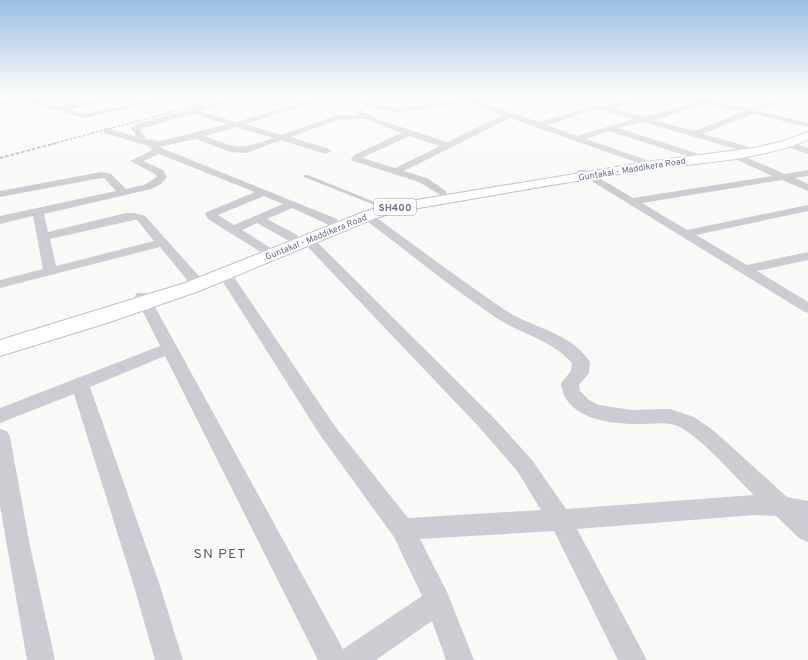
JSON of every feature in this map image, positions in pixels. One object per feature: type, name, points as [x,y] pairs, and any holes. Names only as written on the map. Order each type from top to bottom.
[{"type":"main road","name":"Guntakal - Maddikera Road","points":[[0,348],[225,274],[333,222],[373,210],[442,193],[585,174],[788,144],[807,130]]},
{"type":"main road","name":"Guntakal - Maddikera Road","points":[[0,337],[144,300],[193,278],[266,249],[300,239],[373,210],[585,174],[644,162],[693,155],[738,152],[777,142],[807,130]]},
{"type":"street","points":[[140,142],[141,137],[135,128],[142,126]]},
{"type":"street","points":[[0,220],[124,193],[157,182],[162,177],[159,172],[135,161],[138,158],[155,148],[230,126]]},
{"type":"street","points":[[242,126],[326,151]]},
{"type":"street","points":[[197,136],[240,151],[253,149],[315,126]]},
{"type":"street","points":[[388,126],[449,146]]},
{"type":"street","points":[[396,171],[489,126]]},
{"type":"street","points":[[541,126],[644,162]]},
{"type":"street","points":[[579,138],[617,126]]},
{"type":"street","points":[[666,126],[694,134],[738,152],[784,177],[808,187]]},
{"type":"street","points":[[694,134],[715,126]]},
{"type":"street","points":[[794,126],[807,130]]},
{"type":"street","points":[[609,128],[693,155]]},
{"type":"street","points":[[102,129],[155,148],[293,204],[333,222]]},
{"type":"street","points":[[408,133],[357,157],[356,159],[367,164],[396,171],[423,180],[442,193]]},
{"type":"street","points":[[788,144],[808,151]]},
{"type":"street","points":[[631,202],[808,173]]},
{"type":"street","points":[[585,174],[808,308]]},
{"type":"street","points":[[0,194],[101,175],[107,176],[124,193]]},
{"type":"street","points":[[264,192],[211,214],[212,217],[266,249]]},
{"type":"street","points":[[234,229],[293,204]]},
{"type":"street","points":[[685,234],[808,208]]},
{"type":"street","points":[[373,210],[501,314],[517,323],[536,329],[552,337],[574,354],[581,362],[580,373],[570,383],[571,393],[582,405],[596,412],[632,418],[670,416],[687,422],[706,436],[808,531]]},
{"type":"street","points":[[38,212],[50,271]]},
{"type":"street","points":[[44,238],[134,216],[141,218],[193,278]]},
{"type":"street","points":[[258,219],[300,239],[486,422],[525,466],[560,520],[633,660]]},
{"type":"street","points":[[0,284],[162,243]]},
{"type":"street","points":[[745,270],[808,256]]},
{"type":"street","points":[[225,274],[326,430],[402,529],[438,601],[460,660]]},
{"type":"street","points":[[144,300],[333,660]]},
{"type":"street","points":[[0,416],[169,348]]},
{"type":"street","points":[[80,384],[146,583],[169,660]]},
{"type":"street","points":[[0,437],[18,546],[41,660]]},
{"type":"street","points":[[402,529],[560,520],[755,505],[781,506],[808,511]]},
{"type":"street","points":[[351,660],[438,601]]},
{"type":"lane","points":[[306,176],[373,210]]},
{"type":"railway","points":[[52,144],[120,126]]},
{"type":"railway","points":[[0,158],[56,143]]},
{"type":"district","name":"SN PET","points":[[220,553]]}]
